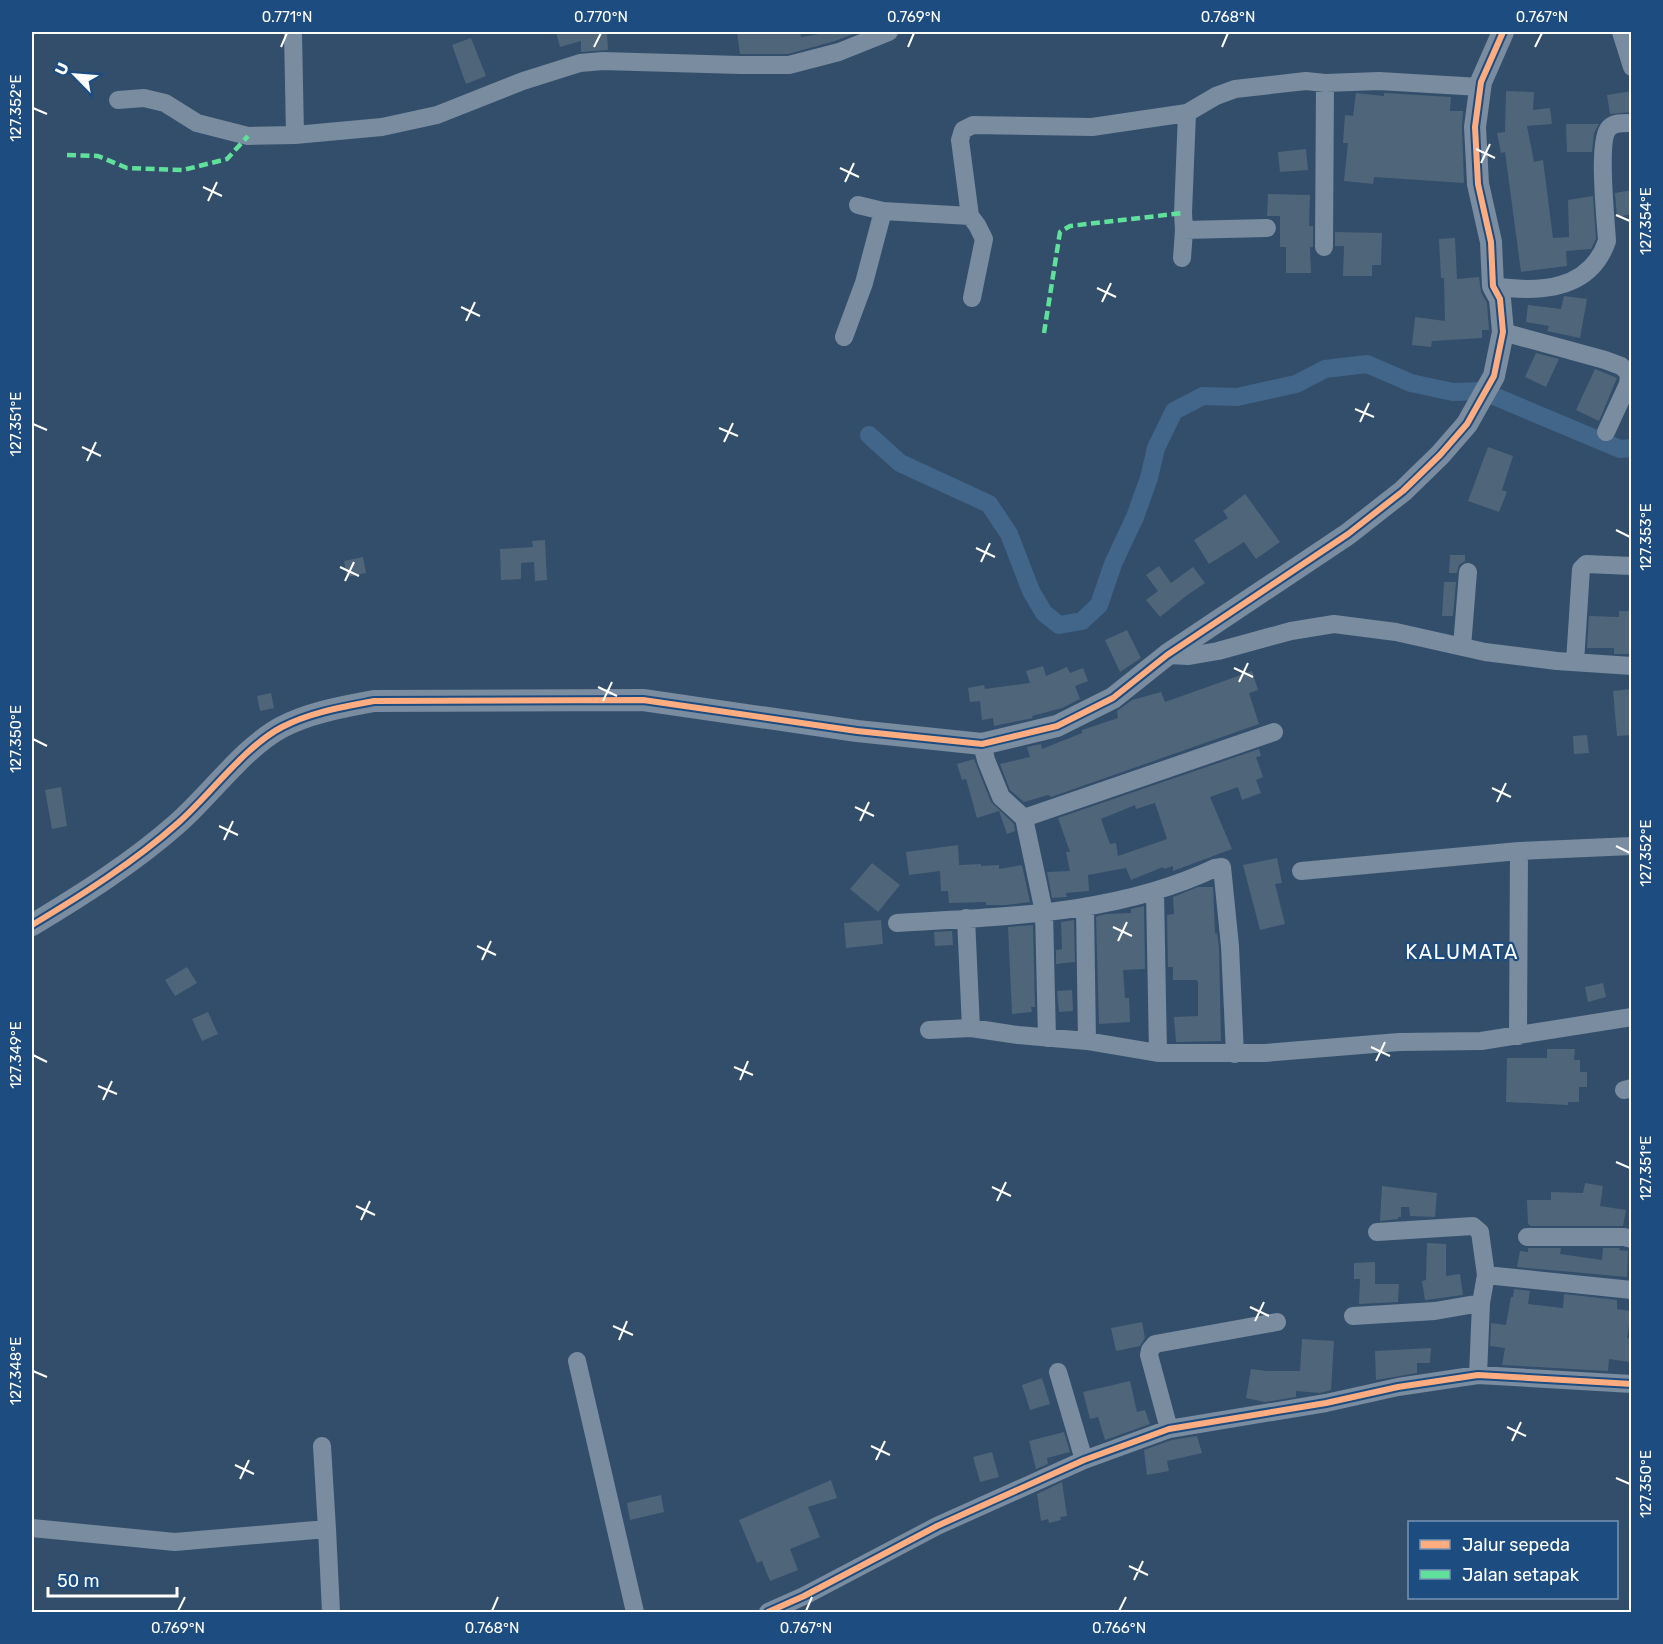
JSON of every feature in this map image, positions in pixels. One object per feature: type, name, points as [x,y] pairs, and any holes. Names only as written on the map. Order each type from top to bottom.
[{"type":"street","points":[[293,32],[295,135]]},
{"type":"street","points":[[118,100],[144,98],[165,103],[196,123],[248,136],[295,135],[382,127],[437,115],[522,81],[579,63],[603,61],[740,66],[789,65],[839,51],[889,32]]},
{"type":"street","points":[[32,925],[141,854],[179,823],[242,758],[280,728],[305,717],[374,701],[644,700],[857,731],[982,744],[1057,726],[1113,698],[1167,655],[1366,519],[1403,491],[1440,455],[1467,424],[1494,376],[1503,332],[1500,299],[1493,286],[1491,242],[1478,184],[1475,127],[1481,82],[1503,32]]},
{"type":"street","points":[[1621,32],[1632,67]]},
{"type":"street","points":[[972,297],[984,239],[970,216],[960,140],[963,129],[973,125],[1092,127],[1187,112],[1216,96],[1235,89],[1306,81],[1325,83],[1379,81],[1480,87]]},
{"type":"street","points":[[1324,248],[1325,83]]},
{"type":"street","points":[[1182,258],[1187,112]]},
{"type":"street","points":[[1493,286],[1520,290],[1554,287],[1567,284],[1594,264],[1604,252],[1608,241],[1603,170],[1605,134],[1608,128],[1615,124],[1632,123]]},
{"type":"street","points":[[858,205],[883,211],[970,216]]},
{"type":"street","points":[[844,336],[864,283],[883,211]]},
{"type":"street","points":[[1184,230],[1267,228]]},
{"type":"street","points":[[1503,332],[1605,360],[1621,366],[1629,373],[1628,384],[1606,432]]},
{"type":"street","points":[[1575,662],[1581,568],[1586,564],[1632,566]]},
{"type":"street","points":[[1462,646],[1468,572]]},
{"type":"street","points":[[1167,655],[1189,656],[1218,651],[1291,630],[1334,624],[1396,632],[1485,652],[1632,666]]},
{"type":"street","points":[[1024,818],[1274,732]]},
{"type":"street","points":[[982,744],[1001,797],[1024,818],[1044,912],[1047,1038]]},
{"type":"street","points":[[1301,871],[1519,851],[1632,846]]},
{"type":"street","points":[[1518,1036],[1519,851]]},
{"type":"street","points":[[897,923],[1085,908],[1155,892],[1215,868],[1223,868],[1230,945],[1235,1054]]},
{"type":"street","points":[[1155,892],[1158,1053]]},
{"type":"street","points":[[1085,908],[1087,1041]]},
{"type":"street","points":[[966,918],[971,1028]]},
{"type":"street","points":[[929,1030],[971,1028],[1087,1041],[1158,1053],[1235,1054],[1399,1042],[1481,1041],[1632,1017]]},
{"type":"street","points":[[1377,1232],[1473,1226],[1480,1232],[1486,1275],[1481,1304],[1478,1375]]},
{"type":"street","points":[[1527,1237],[1624,1237],[1632,1239]]},
{"type":"street","points":[[1486,1275],[1632,1290]]},
{"type":"street","points":[[1353,1316],[1435,1311],[1481,1304]]},
{"type":"street","points":[[1169,1428],[1149,1355],[1155,1344],[1277,1322]]},
{"type":"street","points":[[577,1361],[635,1612]]},
{"type":"street","points":[[1058,1372],[1084,1460]]},
{"type":"street","points":[[768,1612],[804,1596],[936,1526],[1084,1460],[1169,1428],[1326,1403],[1398,1387],[1478,1375],[1598,1380],[1632,1384]]},
{"type":"street","points":[[322,1446],[331,1612]]},
{"type":"street","points":[[32,1528],[174,1542],[327,1529]]},
{"type":"building","points":[[556,32],[607,32],[608,50],[581,52],[581,41],[560,47]]},
{"type":"building","points":[[737,32],[800,32],[801,37],[832,32],[855,33],[788,54],[740,54]]},
{"type":"building","points":[[471,38],[486,76],[466,84],[452,45]]},
{"type":"building","points":[[1506,91],[1534,92],[1533,110],[1550,108],[1552,124],[1527,126],[1534,162],[1543,160],[1553,238],[1569,237],[1568,200],[1593,196],[1596,239],[1591,249],[1566,251],[1567,266],[1521,272],[1505,152],[1501,153],[1497,133],[1505,132]]},
{"type":"building","points":[[1632,91],[1632,112],[1610,114],[1607,95]]},
{"type":"building","points":[[1356,93],[1384,96],[1384,93],[1451,97],[1450,111],[1463,111],[1464,183],[1374,177],[1373,184],[1344,181],[1348,143],[1343,143],[1345,115],[1353,116]]},
{"type":"building","points":[[1566,124],[1599,124],[1594,133],[1592,152],[1567,152]]},
{"type":"building","points":[[1306,149],[1308,170],[1280,172],[1278,152]]},
{"type":"building","points":[[1632,190],[1632,214],[1617,217],[1615,193]]},
{"type":"building","points":[[1268,194],[1310,195],[1309,226],[1313,226],[1313,247],[1310,247],[1311,273],[1286,273],[1286,247],[1280,247],[1280,216],[1267,216]]},
{"type":"building","points":[[1335,232],[1382,233],[1381,265],[1372,265],[1372,276],[1343,276],[1344,246],[1335,246]]},
{"type":"building","points":[[1455,238],[1457,279],[1479,277],[1481,292],[1487,303],[1489,330],[1482,330],[1482,338],[1432,341],[1431,347],[1412,345],[1415,317],[1445,321],[1444,278],[1441,278],[1439,239]]},
{"type":"building","points":[[1564,296],[1587,299],[1580,338],[1547,331],[1549,326],[1526,322],[1528,305],[1561,309]]},
{"type":"building","points":[[1536,353],[1559,359],[1546,387],[1525,377]]},
{"type":"building","points":[[1595,369],[1617,378],[1599,421],[1576,410]]},
{"type":"building","points":[[1488,447],[1513,456],[1502,490],[1507,492],[1499,512],[1468,501]]},
{"type":"building","points":[[1245,494],[1280,542],[1256,559],[1244,542],[1209,564],[1194,540],[1228,518],[1223,511]]},
{"type":"building","points":[[545,540],[547,580],[535,581],[534,562],[521,563],[521,579],[501,580],[500,549],[533,547],[532,541]]},
{"type":"building","points":[[1450,555],[1465,555],[1465,561],[1459,565],[1457,573],[1449,573]]},
{"type":"building","points":[[363,557],[366,573],[347,577],[344,561]]},
{"type":"building","points":[[1159,566],[1171,583],[1193,567],[1205,583],[1160,617],[1146,600],[1158,591],[1146,575]]},
{"type":"building","points":[[1444,582],[1456,582],[1453,616],[1442,616]]},
{"type":"building","points":[[1619,611],[1632,611],[1632,654],[1614,654],[1614,648],[1587,648],[1589,616],[1619,617]]},
{"type":"building","points":[[1127,630],[1141,658],[1120,672],[1105,640]]},
{"type":"building","points":[[1043,666],[1046,676],[1067,667],[1070,673],[1083,668],[1088,681],[1075,686],[1080,699],[1062,708],[1032,716],[1033,718],[994,726],[993,718],[982,720],[980,701],[970,702],[968,688],[984,685],[985,689],[1030,683],[1026,671]]},
{"type":"building","points":[[1252,671],[1258,690],[1249,693],[1259,724],[1051,797],[1048,795],[1024,802],[1010,790],[1000,764],[1030,757],[1027,747],[1041,744],[1042,749],[1082,733],[1082,730],[1118,718],[1117,711],[1132,700],[1161,692],[1165,702]]},
{"type":"building","points":[[1632,689],[1632,735],[1617,736],[1613,691]]},
{"type":"building","points":[[271,693],[274,708],[260,711],[257,696]]},
{"type":"building","points":[[1587,735],[1589,753],[1574,754],[1573,736]]},
{"type":"building","points":[[1259,749],[1261,756],[1256,757],[1263,777],[1256,780],[1261,793],[1242,800],[1238,787],[1210,797],[1232,849],[1173,871],[1173,866],[1164,869],[1163,867],[1131,880],[1126,868],[1088,875],[1089,891],[1066,893],[1067,897],[1052,898],[1047,872],[1070,871],[1066,852],[1070,852],[1058,818]],"holes":[[[1155,803],[1167,839],[1118,856],[1116,843],[1110,844],[1101,819],[1135,805],[1136,809]]]},
{"type":"building","points":[[974,759],[991,802],[1014,824],[1015,831],[1007,834],[999,811],[977,818],[966,779],[962,780],[957,764]]},
{"type":"building","points":[[61,787],[67,826],[52,829],[45,790]]},
{"type":"building","points":[[958,845],[959,865],[999,865],[999,869],[1022,865],[1030,902],[1006,905],[986,905],[986,902],[949,903],[948,891],[941,891],[940,871],[909,875],[906,852]]},
{"type":"building","points":[[1277,858],[1282,883],[1275,884],[1285,924],[1260,930],[1243,865]]},
{"type":"building","points":[[872,863],[900,885],[878,912],[850,889]]},
{"type":"building","points":[[1198,887],[1213,887],[1215,933],[1217,933],[1219,947],[1221,1041],[1176,1042],[1174,1017],[1198,1016],[1198,983],[1197,980],[1173,980],[1173,967],[1168,967],[1167,915],[1174,914],[1173,897]]},
{"type":"building","points":[[1144,906],[1145,969],[1123,970],[1125,998],[1129,998],[1130,1022],[1099,1024],[1096,918],[1106,914],[1131,913],[1131,909]]},
{"type":"building","points":[[881,920],[883,944],[846,948],[844,923]]},
{"type":"building","points":[[1074,920],[1075,962],[1056,964],[1056,950],[1062,949],[1061,922]]},
{"type":"building","points":[[1033,925],[1035,1007],[1031,1007],[1032,1012],[1012,1014],[1008,927]]},
{"type":"building","points":[[952,931],[953,945],[935,946],[934,932]]},
{"type":"building","points":[[187,967],[197,983],[175,996],[165,980]]},
{"type":"building","points":[[1603,983],[1606,997],[1588,1002],[1585,987]]},
{"type":"building","points":[[1072,990],[1073,1011],[1059,1012],[1057,991]]},
{"type":"building","points":[[208,1012],[218,1034],[202,1041],[192,1019]]},
{"type":"building","points":[[1547,1049],[1575,1049],[1574,1060],[1580,1060],[1580,1072],[1587,1072],[1587,1087],[1579,1087],[1579,1102],[1568,1102],[1568,1105],[1506,1102],[1507,1058],[1547,1058]]},
{"type":"building","points":[[1585,1183],[1603,1186],[1600,1206],[1626,1210],[1623,1226],[1531,1226],[1528,1224],[1527,1200],[1551,1200],[1551,1192],[1583,1193]]},
{"type":"building","points":[[1382,1186],[1437,1193],[1435,1217],[1410,1216],[1409,1207],[1401,1207],[1401,1217],[1398,1219],[1380,1221]]},
{"type":"building","points":[[1427,1243],[1446,1244],[1446,1276],[1460,1274],[1463,1295],[1425,1300],[1422,1281],[1426,1280]]},
{"type":"building","points":[[1528,1248],[1561,1248],[1560,1254],[1602,1260],[1603,1248],[1620,1248],[1619,1250],[1628,1251],[1627,1277],[1517,1267],[1520,1251],[1528,1252]]},
{"type":"building","points":[[1375,1262],[1375,1284],[1399,1284],[1398,1302],[1359,1304],[1360,1279],[1354,1279],[1354,1263]]},
{"type":"building","points":[[1514,1289],[1530,1291],[1528,1304],[1563,1308],[1564,1294],[1617,1300],[1617,1309],[1631,1311],[1627,1338],[1632,1339],[1629,1362],[1609,1359],[1608,1371],[1502,1365],[1505,1348],[1490,1346],[1491,1323],[1506,1325]]},
{"type":"building","points":[[1142,1322],[1145,1338],[1140,1346],[1116,1351],[1111,1328]]},
{"type":"building","points":[[1302,1339],[1334,1341],[1331,1390],[1320,1393],[1296,1391],[1296,1397],[1265,1402],[1246,1398],[1251,1369],[1300,1371]]},
{"type":"building","points":[[1431,1348],[1430,1363],[1417,1363],[1417,1373],[1376,1380],[1375,1351]]},
{"type":"building","points":[[1042,1378],[1050,1404],[1030,1410],[1022,1385]]},
{"type":"building","points":[[1130,1381],[1137,1412],[1145,1410],[1150,1424],[1105,1440],[1098,1417],[1090,1419],[1083,1392]]},
{"type":"building","points":[[1064,1432],[1070,1452],[1047,1458],[1048,1464],[1036,1469],[1029,1441]]},
{"type":"building","points":[[1197,1436],[1202,1453],[1167,1461],[1169,1471],[1147,1475],[1144,1450],[1172,1440]]},
{"type":"building","points":[[992,1452],[999,1477],[980,1482],[973,1457]]},
{"type":"building","points":[[831,1480],[837,1498],[808,1507],[820,1537],[790,1549],[798,1570],[770,1581],[762,1561],[757,1563],[739,1520]]},
{"type":"building","points":[[1062,1482],[1067,1516],[1049,1523],[1048,1519],[1041,1521],[1037,1494]]},
{"type":"building","points":[[661,1495],[664,1512],[630,1520],[627,1503]]},
{"type":"waterway","points":[[869,435],[900,463],[989,504],[1009,534],[1031,591],[1044,613],[1059,625],[1082,621],[1099,605],[1113,564],[1135,517],[1149,478],[1156,448],[1174,411],[1203,396],[1237,397],[1296,384],[1325,369],[1367,364],[1411,383],[1453,392],[1482,391],[1620,449],[1632,448]]},
{"type":"marked path","points":[[67,155],[98,156],[127,168],[183,170],[227,159],[248,136]]},
{"type":"marked path","points":[[1044,333],[1060,232],[1070,226],[1183,213]]},
{"type":"cycle path","points":[[32,925],[144,851],[178,823],[254,746],[268,736],[293,722],[339,708],[374,701],[643,700],[857,731],[982,744],[1057,726],[1113,698],[1167,655],[1348,534],[1403,491],[1440,455],[1467,424],[1494,376],[1503,332],[1500,299],[1493,286],[1491,242],[1478,184],[1475,127],[1481,82],[1503,32]]},
{"type":"cycle path","points":[[768,1612],[804,1596],[937,1526],[1084,1460],[1169,1429],[1326,1403],[1398,1387],[1478,1375],[1632,1384]]},
{"type":"district","name":"KALUMATA","points":[[1462,952]]}]
